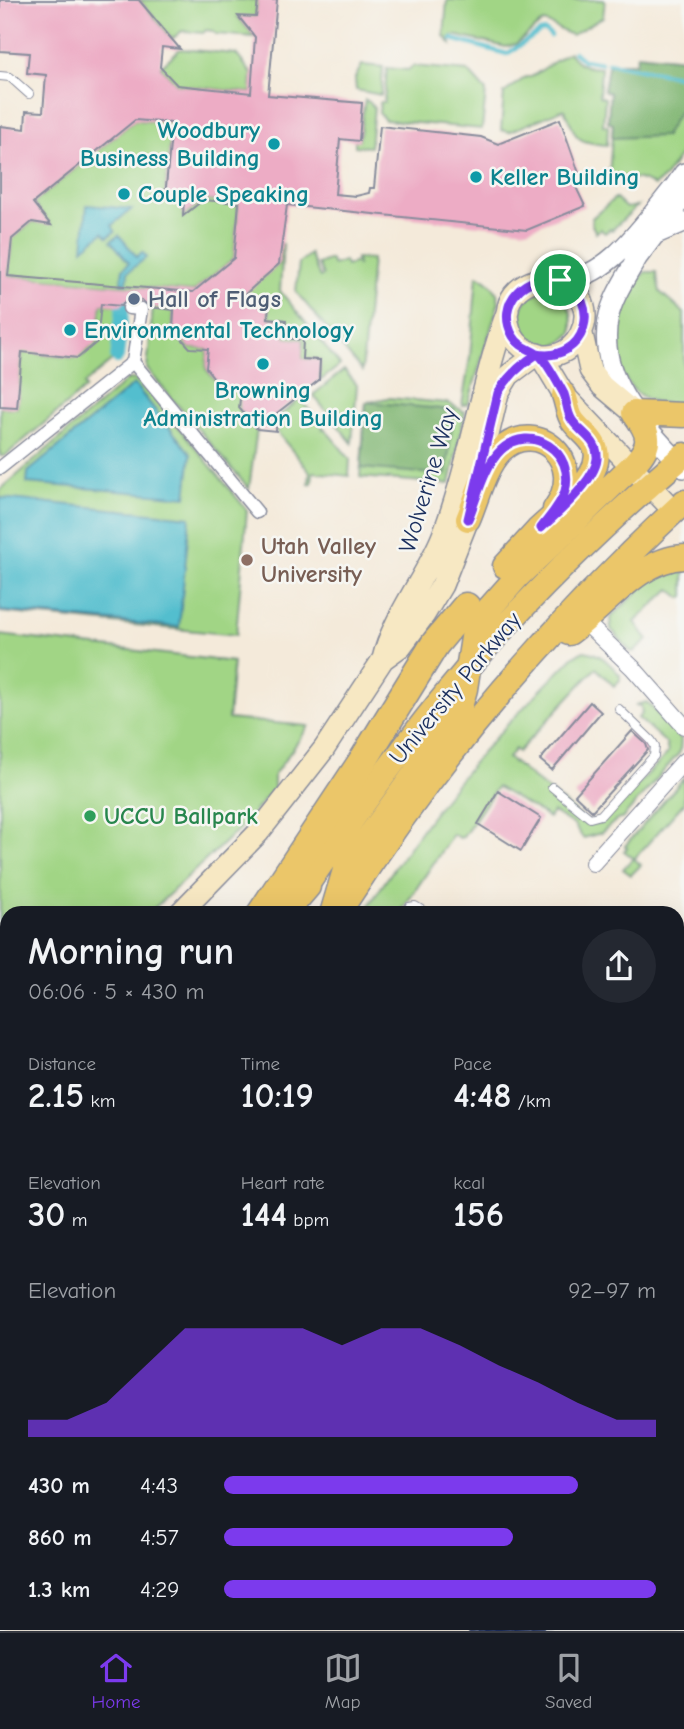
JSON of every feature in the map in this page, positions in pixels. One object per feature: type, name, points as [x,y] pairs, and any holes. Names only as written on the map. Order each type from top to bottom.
[{"type":"highway","points":[[266,906],[435,644],[466,607]]},
{"type":"highway","points":[[289,906],[306,886]]},
{"type":"highway","points":[[298,906],[306,886]]},
{"type":"main road","points":[[334,906],[345,870],[458,714],[474,631],[488,608],[570,524],[631,467],[646,449],[646,431],[634,414],[602,386],[590,370],[583,330],[586,315],[578,292],[559,279],[544,277],[530,281],[519,289],[511,300],[508,319],[512,335],[524,348],[542,360],[564,395],[631,467],[649,486],[681,512]]},
{"type":"main road","name":"Wolverine Way","points":[[383,659],[386,644],[429,569],[443,535],[455,499],[492,353],[508,310]]},
{"type":"main road","points":[[542,360],[574,344],[583,330]]},
{"type":"main road","name":"Wolverine Way","points":[[187,906],[258,833],[324,749],[383,659],[401,646],[436,595],[459,548],[468,519],[495,402],[525,378],[536,373],[542,360]]},
{"type":"main road","points":[[388,768],[422,678],[466,607],[577,494],[597,459],[593,443],[571,419],[564,395]]},
{"type":"main road","points":[[634,414],[684,415]]},
{"type":"main road","points":[[468,519],[499,452],[517,441],[535,441],[555,450],[566,467],[564,495],[541,528]]},
{"type":"main road","name":"University Parkway","points":[[294,906],[388,768],[468,668],[576,553],[649,486],[682,461]]},
{"type":"main road","name":"University Parkway","points":[[343,906],[398,823],[523,666],[601,581],[681,512]]},
{"type":"main road","points":[[523,666],[585,622],[647,569],[665,561],[684,558]]},
{"type":"street","points":[[559,279],[578,279],[604,266],[684,173]]},
{"type":"street","points":[[583,330],[684,196]]},
{"type":"street","points":[[655,234],[684,222]]},
{"type":"street","points":[[641,251],[608,319],[607,355],[634,414],[682,461]]},
{"type":"street","points":[[0,468],[133,362],[141,309],[129,308]]},
{"type":"street","points":[[133,362],[257,512]]},
{"type":"street","points":[[585,622],[633,668],[684,726]]},
{"type":"street","points":[[593,863],[684,761]]},
{"type":"lane","points":[[0,76],[10,77],[29,94]]},
{"type":"lane","points":[[552,787],[590,817],[596,818],[654,756],[655,746],[619,709]]},
{"type":"green space","points":[[139,0],[258,0],[256,17],[238,17],[255,37],[216,34],[206,30],[203,33],[182,31],[172,39]]},
{"type":"green space","points":[[447,0],[605,0],[603,17],[572,35],[543,22],[516,44],[506,47],[454,35],[450,38],[451,44],[444,36]]},
{"type":"green space","points":[[180,49],[236,54],[252,74],[251,93],[177,85],[160,67]]},
{"type":"green space","points":[[569,52],[583,65],[601,68],[599,96],[605,98],[603,125],[608,126],[607,145],[587,142],[578,137],[564,109],[509,132],[501,130],[504,93]]},
{"type":"green space","points":[[637,54],[684,59],[684,107],[665,136],[612,138],[613,124],[608,122],[610,93],[604,91],[608,66],[636,63]]},
{"type":"green space","points":[[622,63],[684,64],[684,149],[665,177],[654,186],[637,179],[609,176],[613,124],[608,122],[610,93],[604,91],[608,66]]},
{"type":"green space","points":[[362,65],[383,67],[381,95],[356,90],[355,78]]},
{"type":"green space","points":[[413,66],[468,71],[486,91],[482,129],[385,120],[379,113],[380,102],[384,102],[387,68],[408,70]]},
{"type":"green space","points":[[365,100],[374,107],[370,147],[355,146],[355,140],[359,140]]},
{"type":"green space","points":[[135,120],[172,123],[165,196],[184,198],[183,216],[203,200],[239,203],[234,258],[193,292],[8,276],[12,239],[32,222],[50,224],[33,203]]},
{"type":"green space","points":[[615,198],[626,208],[637,206],[612,230],[605,233],[600,229],[596,233],[592,218]]},
{"type":"green space","points":[[280,244],[283,244],[280,291],[340,365],[320,381],[320,360],[302,359],[303,340],[285,338],[286,320],[268,318],[269,300],[251,298],[244,293],[279,264]]},
{"type":"green space","points":[[310,254],[320,277],[323,275],[318,264],[330,259],[333,265],[344,261],[346,266],[356,262],[358,266],[356,258],[372,259],[362,371],[296,292],[299,263]]},
{"type":"green space","points":[[645,272],[656,272],[660,292],[684,313],[684,404],[656,402],[639,394],[629,384],[618,359],[617,330],[624,303]]},
{"type":"green space","points":[[477,275],[492,286],[499,302],[468,404],[462,405],[470,357]]},
{"type":"green space","points":[[546,290],[565,300],[572,325],[572,333],[563,341],[547,347],[528,336],[522,326],[521,315],[524,304],[532,295]]},
{"type":"green space","points":[[27,297],[39,354],[77,358],[97,342],[101,304],[120,305],[114,359],[84,384],[86,388],[5,456],[0,456],[0,407],[17,408]]},
{"type":"green space","points":[[153,307],[174,310],[173,329],[190,348],[208,349],[206,369],[222,388],[241,390],[239,409],[257,429],[249,489],[147,369]]},
{"type":"green space","points":[[344,370],[357,385],[352,443],[313,395]]},
{"type":"green space","points":[[128,379],[140,380],[247,510],[236,635],[0,612],[0,490]]},
{"type":"green space","points":[[388,398],[448,403],[465,412],[450,484],[360,477],[366,402]]},
{"type":"green space","points":[[300,399],[350,459],[349,476],[313,472],[312,483],[309,484],[310,472],[276,431],[278,417]]},
{"type":"green space","points":[[366,402],[454,410],[446,475],[361,468]]},
{"type":"green space","points":[[684,570],[684,596],[681,598],[670,589],[635,622],[648,640],[634,652],[630,651],[611,629],[610,618],[651,579]]},
{"type":"green space","points":[[0,635],[233,662],[228,719],[309,726],[274,775],[274,789],[240,828],[156,906],[0,906]]},
{"type":"green space","points":[[584,651],[595,654],[620,675],[620,680],[614,686],[596,668],[518,752],[515,749],[508,758],[588,822],[596,824],[603,821],[668,753],[666,743],[638,718],[642,714],[641,706],[635,705],[647,702],[681,739],[680,752],[622,819],[618,819],[601,833],[583,838],[574,825],[553,812],[549,818],[497,787],[463,837],[459,838],[453,834],[405,906],[369,906],[425,825],[477,758],[574,656]]},
{"type":"green space","points":[[684,778],[684,803],[634,859],[641,865],[631,875],[623,869],[633,858],[624,851],[627,848],[625,846]]},
{"type":"water","points":[[87,205],[132,209],[112,225],[115,231],[108,237],[103,232],[83,249]]},
{"type":"water","points":[[119,235],[137,257],[142,252],[147,257],[128,272],[127,283],[121,283],[123,269],[129,263],[111,241]]},
{"type":"water","points":[[134,384],[191,454],[186,497],[27,483],[28,472]]},
{"type":"water","points":[[0,498],[190,517],[179,627],[0,611]]},
{"type":"building","points":[[0,0],[139,0],[180,49],[162,47],[160,67],[177,85],[251,93],[255,37],[238,16],[256,17],[258,0],[277,0],[268,95],[362,103],[359,141],[340,139],[335,194],[356,196],[369,193],[370,188],[374,188],[380,126],[481,137],[498,144],[560,119],[581,179],[574,183],[585,206],[527,230],[287,205],[279,264],[242,297],[269,300],[268,318],[286,320],[285,338],[303,340],[302,359],[320,360],[319,380],[277,413],[276,431],[257,429],[239,408],[241,390],[222,388],[206,368],[208,349],[190,348],[173,329],[174,310],[149,307],[142,300],[126,300],[121,306],[101,304],[97,342],[78,358],[22,352],[17,408],[0,407],[0,126],[25,129],[26,111],[43,112],[46,75],[27,73],[29,53],[0,51]],"holes":[[[135,120],[172,123],[165,197],[184,198],[183,216],[203,200],[239,203],[234,258],[193,292],[8,276],[12,239],[32,222],[51,225],[33,203]]]},
{"type":"building","points":[[590,702],[601,712],[552,770],[540,760]]},
{"type":"building","points":[[632,731],[646,744],[648,750],[592,811],[575,795]]},
{"type":"building","points":[[498,791],[541,818],[521,851],[478,824]]},
{"type":"waterway","points":[[452,39],[507,54],[540,32],[545,31],[551,36]]},
{"type":"waterway","points":[[574,52],[583,60],[601,63]]},
{"type":"waterway","points":[[608,63],[684,77]]},
{"type":"waterway","points":[[117,357],[123,306]]},
{"type":"railway","points":[[470,1631],[484,1630]]},
{"type":"place","name":"Woodbury Business Building","points":[[274,144]]},
{"type":"place","name":"Keller Building","points":[[476,177]]},
{"type":"place","name":"Couple Speaking","points":[[124,194]]},
{"type":"place","name":"Hall of Flags","points":[[134,299]]},
{"type":"place","name":"Environmental Technology","points":[[70,330]]},
{"type":"place","name":"Browning Administration Building","points":[[263,364]]},
{"type":"place","name":"Utah Valley University","points":[[247,560]]},
{"type":"place","name":"UCCU Ballpark","points":[[90,816]]},
{"type":"route","points":[[560,280],[544,277],[530,281],[519,289],[508,310],[509,327],[517,342],[531,353],[537,354],[540,355],[564,395],[571,419],[593,443],[597,459],[595,465],[577,494],[541,528],[564,495],[566,467],[560,455],[548,445],[535,441],[517,441],[503,448],[492,463],[468,519],[491,414],[498,393],[509,375],[537,354],[552,355],[564,351],[582,334],[586,315],[583,303],[578,292],[560,280]]}]
